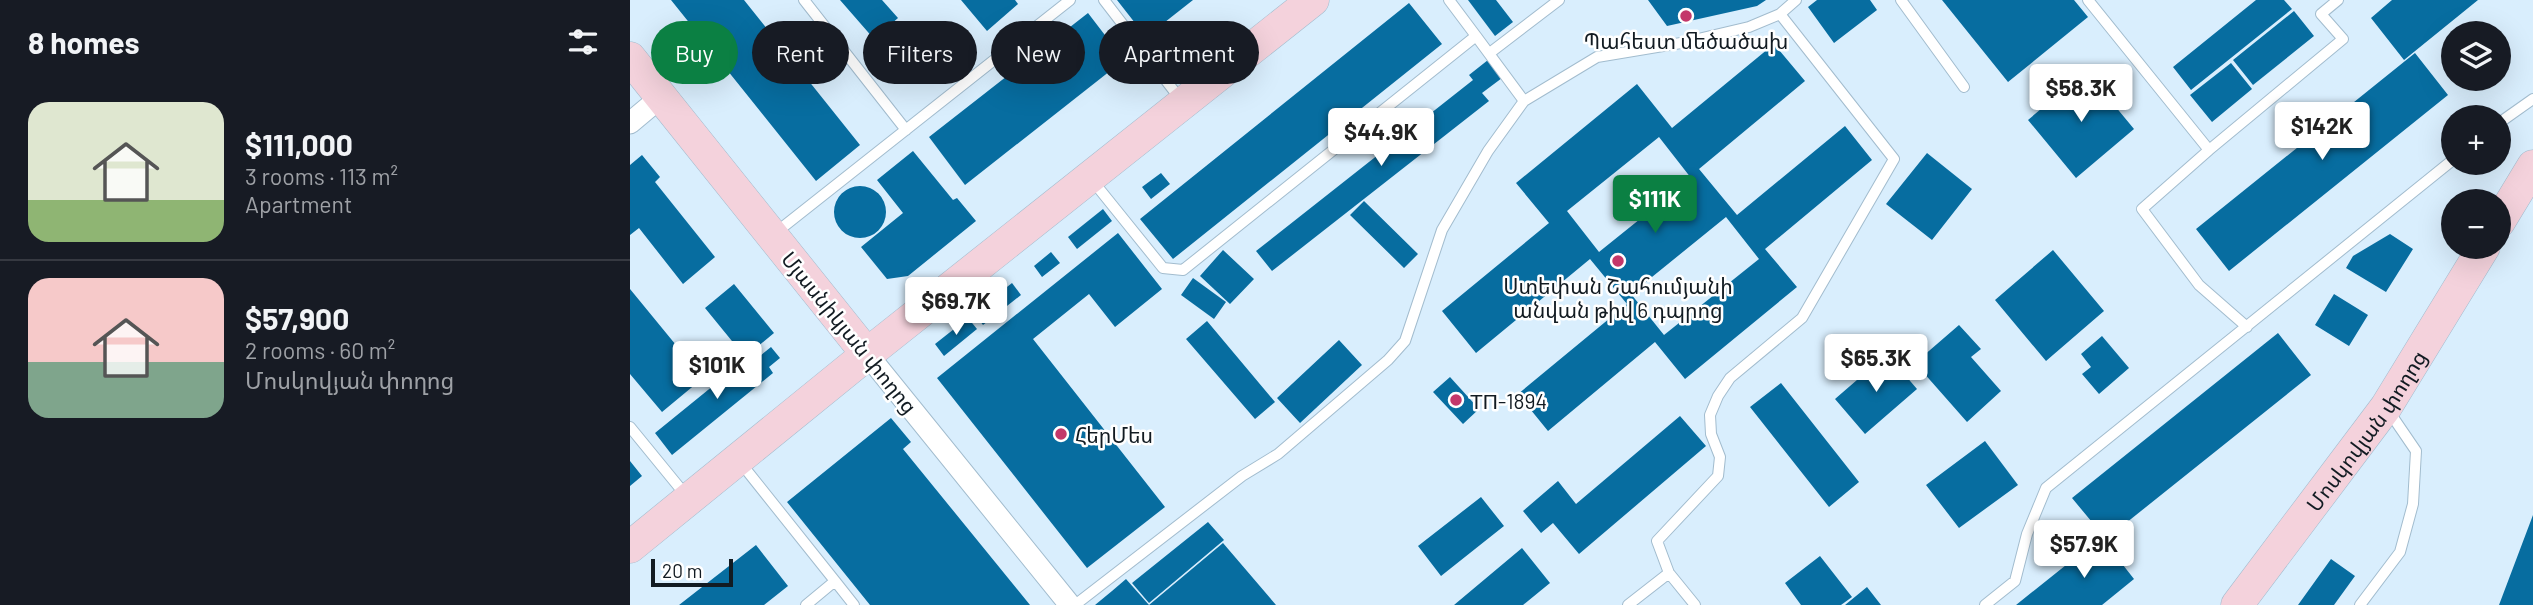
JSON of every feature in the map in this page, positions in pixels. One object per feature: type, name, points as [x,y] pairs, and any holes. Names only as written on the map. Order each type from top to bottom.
[{"type":"street","points":[[630,548],[867,354],[1313,0]]},
{"type":"street","name":"Մյասնիկյան փողոց","points":[[630,58],[1072,605]]},
{"type":"street","points":[[630,122],[661,97]]},
{"type":"street","points":[[2511,202],[2533,166]]},
{"type":"street","name":"Մոսկովյան փողոց","points":[[2237,605],[2386,407],[2477,259]]},
{"type":"lane","points":[[804,0],[906,130]]},
{"type":"lane","points":[[772,236],[1069,0]]},
{"type":"lane","points":[[1104,0],[1184,103]]},
{"type":"lane","points":[[1449,0],[1491,52],[1524,101]]},
{"type":"lane","points":[[1491,52],[1559,0]]},
{"type":"lane","points":[[1072,605],[1242,476],[1278,454],[1388,360],[1405,341],[1442,230],[1488,151],[1524,101],[1597,57],[1681,43],[1749,27],[1780,14],[1797,0]]},
{"type":"lane","points":[[1900,0],[1964,87]]},
{"type":"lane","points":[[2088,0],[2209,150]]},
{"type":"lane","points":[[2247,327],[2199,285],[2142,209],[2343,39],[2321,14],[2338,0]]},
{"type":"lane","points":[[1695,605],[1669,573],[1657,541],[1718,475],[1720,457],[1711,434],[1710,415],[1718,396],[1730,378],[1802,318],[1894,159],[1780,14]]},
{"type":"lane","points":[[1089,177],[1163,268],[1183,270],[1476,36]]},
{"type":"lane","points":[[2511,115],[2533,99]]},
{"type":"lane","points":[[1985,605],[2015,581],[2027,534],[2046,488],[2441,170]]},
{"type":"lane","points":[[2360,605],[2400,552],[2413,504],[2416,451],[2386,407]]},
{"type":"lane","points":[[630,427],[689,499]]},
{"type":"lane","points":[[738,460],[855,605]]},
{"type":"lane","points":[[1628,605],[1669,573]]},
{"type":"lane","points":[[806,605],[835,581]]},
{"type":"building","points":[[671,0],[744,0],[761,21],[752,21],[752,84],[811,84],[860,145],[816,181],[738,84],[738,21],[688,21]]},
{"type":"building","points":[[840,0],[882,0],[898,18],[895,21],[863,21],[863,26]]},
{"type":"building","points":[[961,0],[1015,0],[1018,4],[998,21],[991,21],[991,28],[987,31]]},
{"type":"building","points":[[1117,0],[1193,0],[1166,21],[1133,21]]},
{"type":"building","points":[[1468,0],[1496,0],[1513,22],[1495,36]]},
{"type":"building","name":"Պահեստ մեծածախ","points":[[1648,0],[1766,0],[1757,6],[1667,26]]},
{"type":"building","points":[[1817,0],[1870,0],[1877,10],[1834,43],[1808,7]]},
{"type":"building","points":[[1942,0],[2074,0],[2088,17],[2008,82]]},
{"type":"building","points":[[2256,0],[2284,0],[2292,9],[2191,90],[2173,67]]},
{"type":"building","points":[[2392,0],[2478,0],[2452,21],[2441,21],[2441,30],[2404,60],[2371,18]]},
{"type":"building","points":[[1409,3],[1442,44],[1173,259],[1140,219]]},
{"type":"building","points":[[2294,11],[2314,36],[2253,85],[2233,60]]},
{"type":"building","points":[[1088,13],[1099,27],[1099,80],[965,185],[929,137],[997,84],[1085,84],[1085,21],[1078,21]]},
{"type":"building","points":[[1774,44],[1805,81],[1699,169],[1737,215],[1845,126],[1872,160],[1765,249],[1797,287],[1685,379],[1655,342],[1548,431],[1518,394],[1627,304],[1590,259],[1476,353],[1442,311],[1549,223],[1516,183],[1637,84],[1672,128]],"holes":[[[1659,137],[1691,178],[1599,252],[1567,211]],[[1726,217],[1759,259],[1664,335],[1631,294]]]},
{"type":"building","points":[[2415,53],[2441,86],[2441,91],[2448,95],[2229,271],[2196,229]]},
{"type":"building","points":[[1488,60],[1502,78],[1482,93],[1489,101],[1272,271],[1256,251],[1473,80],[1469,75]]},
{"type":"building","points":[[2231,63],[2252,89],[2212,122],[2190,95]]},
{"type":"building","points":[[2086,71],[2134,129],[2076,178],[2028,120]]},
{"type":"building","points":[[913,151],[953,200],[957,198],[976,221],[908,276],[887,279],[861,247],[903,213],[877,180]]},
{"type":"building","points":[[1927,153],[1972,189],[1932,240],[1886,204]]},
{"type":"building","points":[[642,155],[660,177],[655,182],[715,257],[683,284],[639,228],[630,235],[630,165]]},
{"type":"building","points":[[1161,173],[1170,184],[1151,199],[1142,187]]},
{"type":"building","points":[[860,186],[879,193],[886,212],[879,231],[860,238],[841,231],[834,212],[841,193]]},
{"type":"building","points":[[1364,201],[1418,254],[1404,268],[1350,215]]},
{"type":"building","points":[[1103,209],[1112,221],[1077,249],[1068,237]]},
{"type":"building","points":[[1118,233],[1162,289],[1115,327],[1089,294],[1033,339],[1165,507],[1087,568],[937,378]]},
{"type":"building","points":[[2390,234],[2413,249],[2386,292],[2346,268],[2353,256]]},
{"type":"building","points":[[1223,250],[1254,279],[1230,304],[1200,276]]},
{"type":"building","points":[[2053,250],[2104,311],[2046,361],[1995,300]]},
{"type":"building","points":[[1051,252],[1060,263],[1042,277],[1034,266]]},
{"type":"building","points":[[1193,278],[1226,302],[1214,319],[1181,295]]},
{"type":"building","points":[[1012,283],[1021,295],[983,325],[974,313]]},
{"type":"building","points":[[734,284],[774,333],[745,357],[705,308]]},
{"type":"building","points":[[630,289],[703,378],[662,412],[630,374]]},
{"type":"building","points":[[2334,294],[2368,315],[2349,346],[2315,325]]},
{"type":"building","points":[[968,318],[977,329],[944,356],[935,344]]},
{"type":"building","points":[[1207,321],[1275,402],[1255,419],[1186,339]]},
{"type":"building","points":[[1959,325],[1981,349],[1971,357],[2001,391],[1967,422],[1915,363]]},
{"type":"building","points":[[2278,333],[2311,375],[2106,539],[2072,498]]},
{"type":"building","points":[[2102,336],[2129,368],[2099,394],[2082,374],[2091,367],[2081,354]]},
{"type":"building","points":[[1339,340],[1362,365],[1300,423],[1277,398]]},
{"type":"building","points":[[771,347],[780,358],[769,367],[773,373],[672,455],[655,433],[756,351],[760,356]]},
{"type":"building","points":[[1887,354],[1917,389],[1865,434],[1835,399]]},
{"type":"building","name":"ТП-1894","points":[[1450,377],[1479,409],[1463,424],[1433,392]]},
{"type":"building","points":[[1781,383],[1859,482],[1829,507],[1750,407]]},
{"type":"building","points":[[1680,416],[1706,446],[1579,554],[1553,523],[1541,533],[1523,511],[1558,481],[1576,504]]},
{"type":"building","points":[[891,418],[911,442],[903,449],[1030,605],[870,605],[787,502]]},
{"type":"building","points":[[1985,441],[2018,485],[1959,528],[1926,485]]},
{"type":"building","points":[[630,461],[642,476],[630,486]]},
{"type":"building","points":[[1481,497],[1504,526],[1441,576],[1418,546]]},
{"type":"building","points":[[2533,515],[2533,605],[2499,605]]},
{"type":"building","points":[[1208,522],[1224,540],[1149,603],[1132,583]]},
{"type":"building","points":[[2101,537],[2134,579],[2102,605],[2016,605]]},
{"type":"building","points":[[1223,543],[1276,605],[1149,605]]},
{"type":"building","points":[[756,545],[788,586],[764,605],[679,605]]},
{"type":"building","points":[[1522,548],[1550,583],[1523,605],[1454,605]]},
{"type":"building","points":[[1820,556],[1852,597],[1841,605],[1801,605],[1785,583]]},
{"type":"building","points":[[2331,559],[2355,576],[2334,605],[2298,605]]},
{"type":"building","points":[[1126,579],[1149,605],[1095,605],[1112,591]]},
{"type":"building","points":[[1867,587],[1881,605],[1845,605]]},
{"type":"place","name":"Պահեստ մեծածախ","points":[[1686,16]]},
{"type":"place","name":"Ստեփան Շահումյանի անվան թիվ 6 դպրոց","points":[[1618,261]]},
{"type":"place","name":"ТП-1894","points":[[1456,400]]},
{"type":"place","name":"ՀերՄես","points":[[1061,434]]}]
